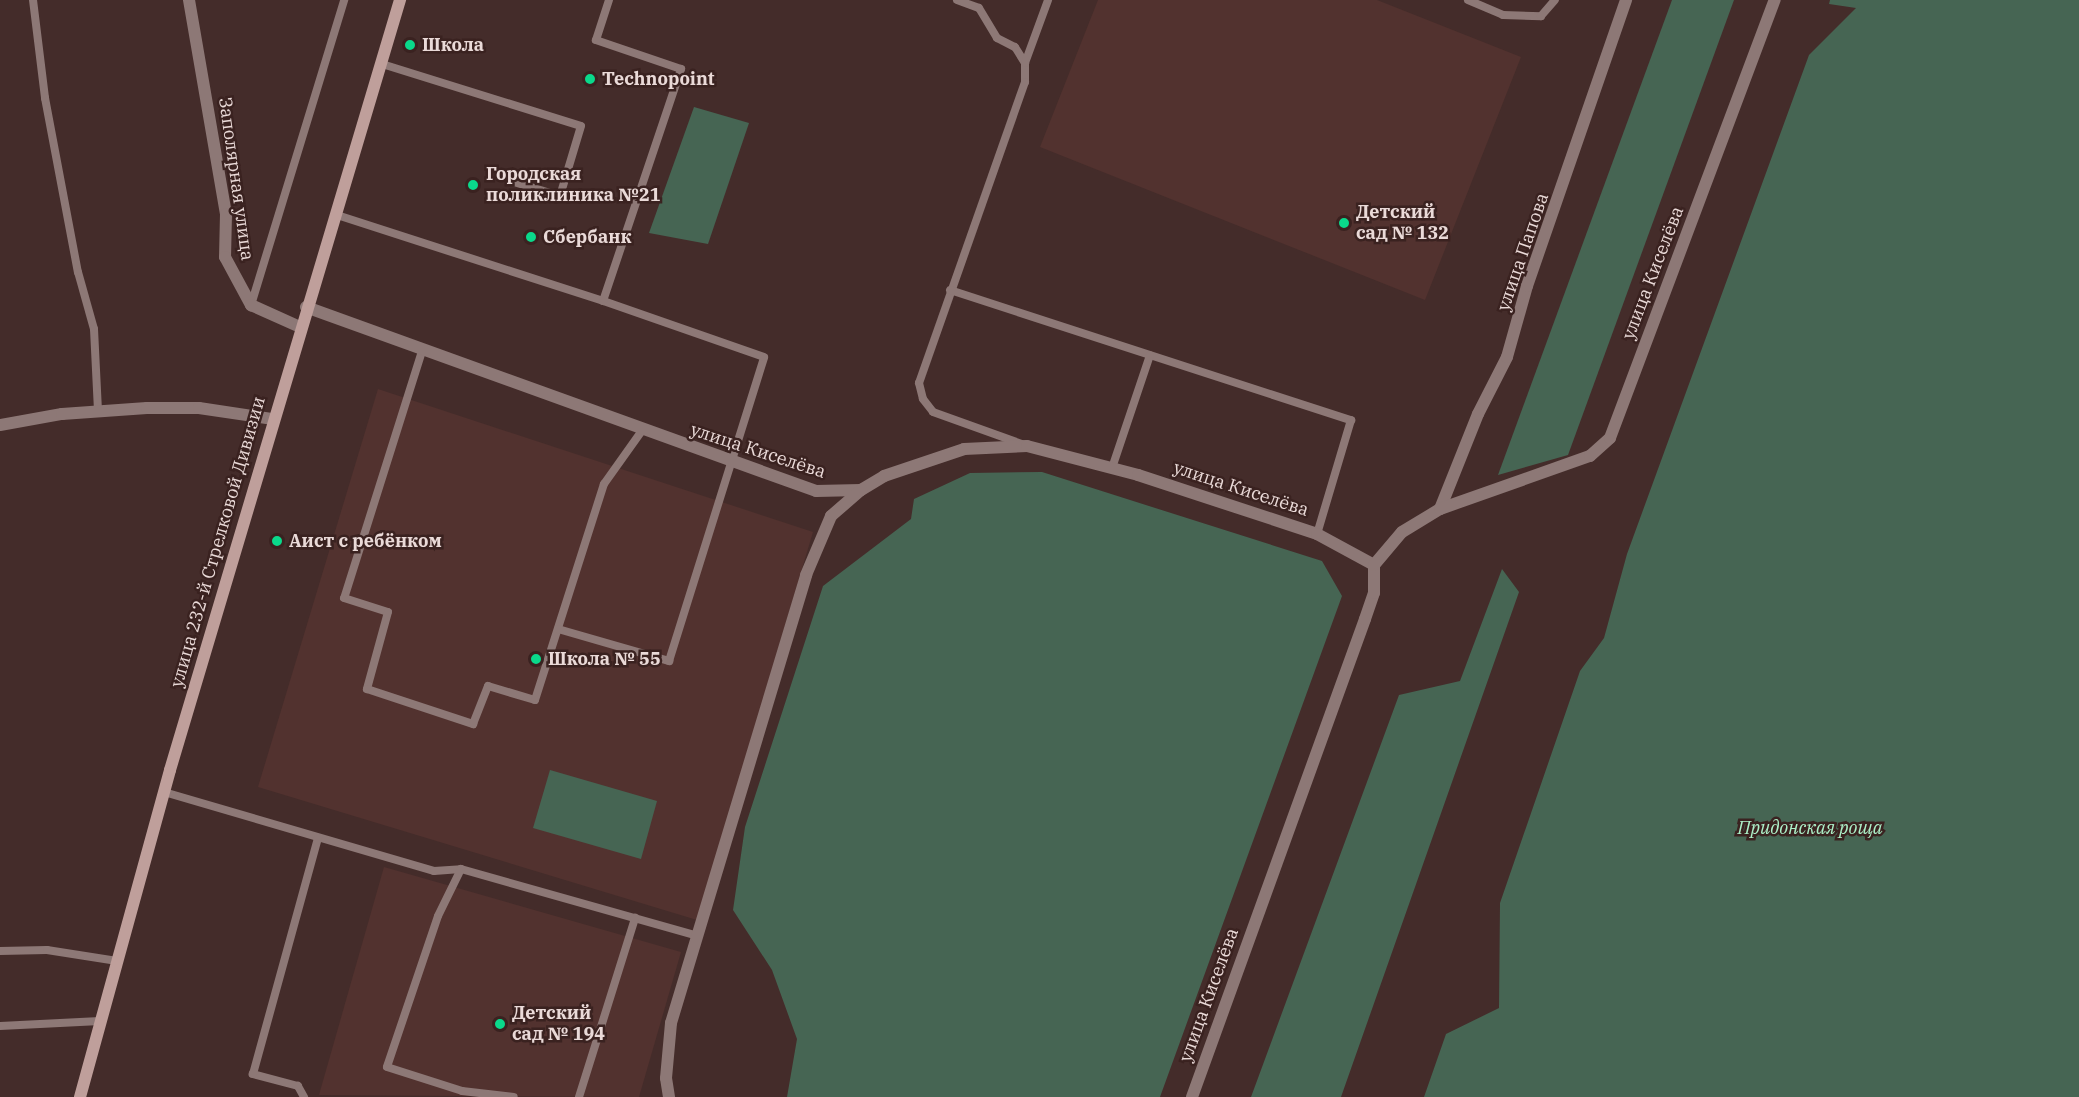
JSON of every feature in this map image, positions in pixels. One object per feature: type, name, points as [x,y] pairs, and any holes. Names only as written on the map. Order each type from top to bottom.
[{"type":"street","name":"Заполярная улица","points":[[189,0],[226,214],[225,257],[251,305]]},
{"type":"street","name":"улица 232-й Стрелковой Дивизии","points":[[80,1097],[164,792],[300,327],[337,215],[400,0]]},
{"type":"street","name":"улица Папова","points":[[1440,509],[1478,414],[1507,357],[1527,286],[1626,0]]},
{"type":"street","name":"улица Киселёва","points":[[1192,1097],[1374,593],[1374,565],[1402,532],[1440,509],[1590,456],[1610,438],[1775,0]]},
{"type":"street","points":[[251,305],[300,327]]},
{"type":"street","name":"улица Киселёва","points":[[306,307],[423,348],[641,432],[816,492],[861,490],[884,476],[964,449],[1027,446],[1112,468],[1317,534],[1374,565]]},
{"type":"street","points":[[0,425],[98,411],[199,408],[273,419]]},
{"type":"street","points":[[669,1097],[666,1078],[670,1023],[806,575],[831,516],[861,490]]},
{"type":"lane","points":[[33,0],[45,98],[78,272],[94,329],[98,411]]},
{"type":"lane","points":[[251,305],[344,0]]},
{"type":"lane","points":[[603,301],[681,69],[596,40],[609,0]]},
{"type":"lane","points":[[958,0],[979,8],[997,38],[1014,47],[1025,63]]},
{"type":"lane","points":[[1027,446],[933,412],[923,399],[920,382],[950,290],[1025,82],[1025,63],[1048,0]]},
{"type":"lane","points":[[1468,0],[1503,15],[1541,16],[1555,0]]},
{"type":"lane","points":[[382,64],[581,126],[560,196],[511,181]]},
{"type":"lane","points":[[337,215],[603,301],[764,357],[669,661],[558,629]]},
{"type":"lane","points":[[950,290],[1351,420],[1317,534]]},
{"type":"lane","points":[[423,348],[344,598],[388,612],[367,689],[473,724],[488,686],[535,700],[604,484],[641,432]]},
{"type":"lane","points":[[1112,468],[1150,355]]},
{"type":"lane","points":[[164,792],[434,871],[462,869],[697,936]]},
{"type":"lane","points":[[304,1097],[298,1086],[253,1074],[318,838]]},
{"type":"lane","points":[[462,869],[438,916],[387,1067],[462,1091],[514,1097]]},
{"type":"lane","points":[[579,1097],[635,918]]},
{"type":"lane","points":[[0,951],[46,950],[117,961]]},
{"type":"lane","points":[[0,1026],[100,1021]]},
{"type":"shaded area","name":"Детский сад № 132","points":[[1098,0],[1377,0],[1521,57],[1425,300],[1040,147]]},
{"type":"shaded area","name":"Школа № 55","points":[[378,389],[813,532],[697,920],[258,787]]},
{"type":"shaded area","name":"Детский сад № 194","points":[[384,867],[681,952],[639,1097],[319,1095]]},
{"type":"green space","points":[[1672,0],[1734,0],[1568,455],[1498,475]]},
{"type":"green space","name":"Придонская роща","points":[[1830,0],[2079,0],[2079,1097],[1424,1097],[1446,1034],[1499,1008],[1500,903],[1580,671],[1604,638],[1627,554],[1809,55],[1856,8],[1829,4]]},
{"type":"green space","points":[[694,107],[749,123],[708,244],[649,233]]},
{"type":"green space","points":[[1042,472],[1322,561],[1342,596],[1160,1097],[787,1097],[797,1039],[772,970],[733,910],[745,827],[823,586],[911,519],[914,499],[970,473]]},
{"type":"green space","points":[[1502,569],[1519,592],[1341,1097],[1251,1097],[1399,695],[1460,681]]},
{"type":"green space","points":[[550,770],[657,801],[641,859],[533,828]]},
{"type":"place","name":"Школа","points":[[410,45]]},
{"type":"place","name":"Technopoint","points":[[590,79]]},
{"type":"place","name":"Городская поликлиника №21","points":[[473,185]]},
{"type":"place","name":"Детский сад № 132","points":[[1344,223]]},
{"type":"place","name":"Сбербанк","points":[[531,237]]},
{"type":"place","name":"Аист с ребёнком","points":[[277,541]]},
{"type":"place","name":"Школа № 55","points":[[536,659]]},
{"type":"place","name":"Детский сад № 194","points":[[500,1024]]}]
